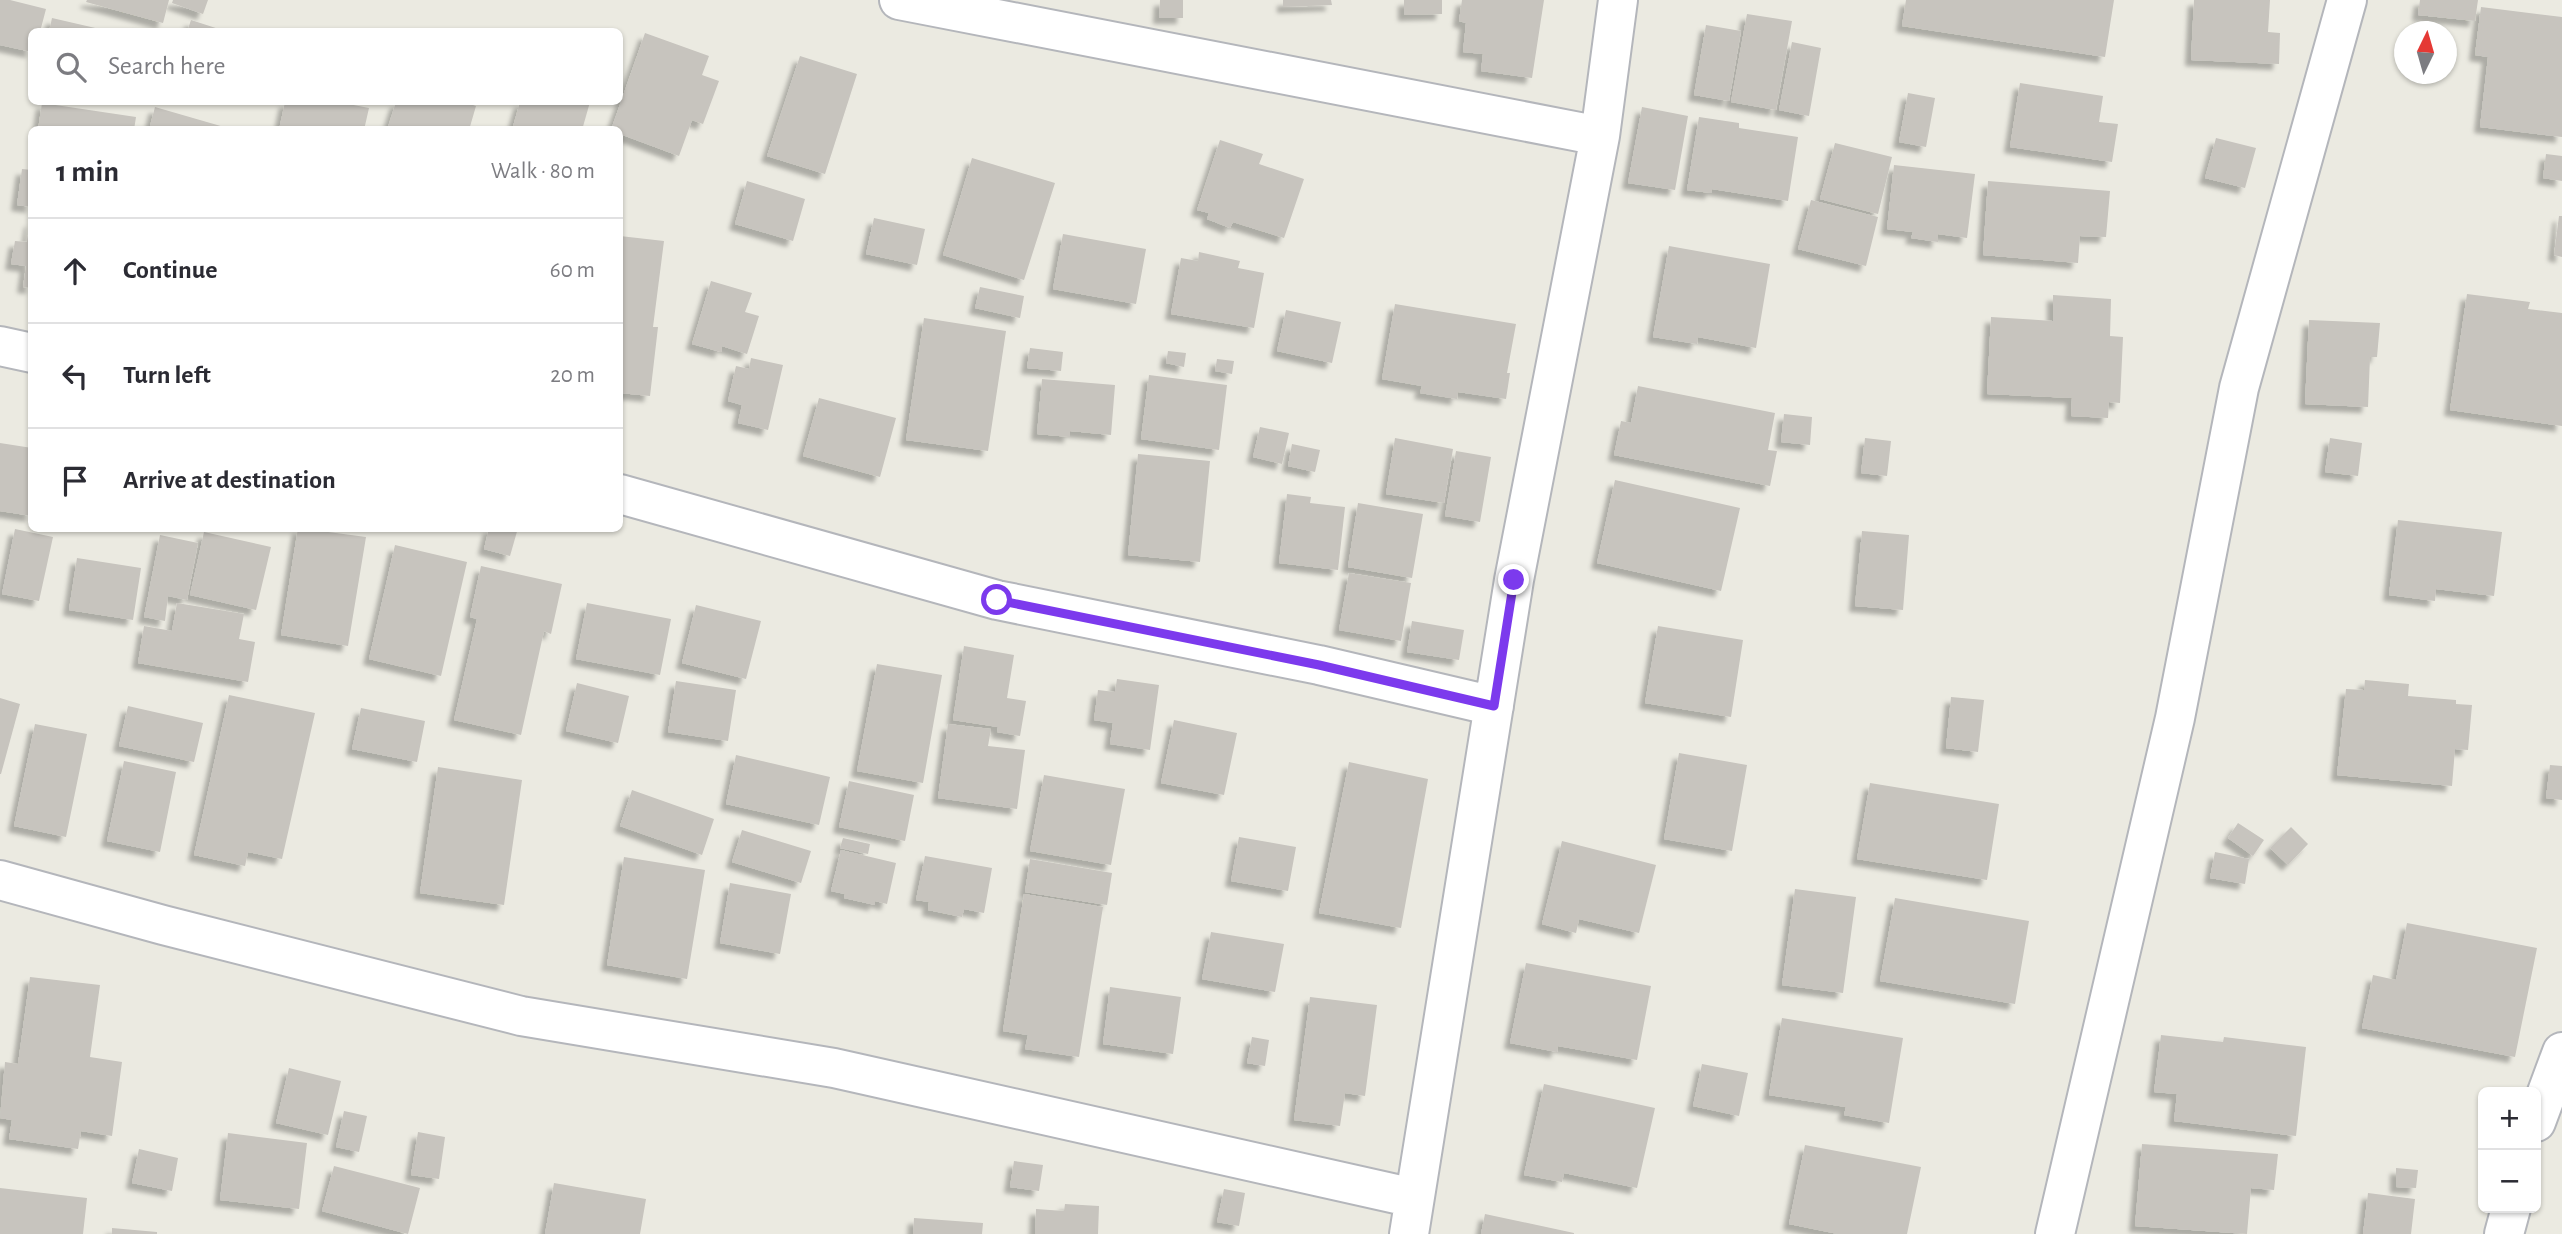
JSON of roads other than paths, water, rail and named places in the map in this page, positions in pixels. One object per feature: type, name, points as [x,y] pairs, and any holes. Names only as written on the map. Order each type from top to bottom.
[{"type":"street","points":[[899,0],[1600,136]]},
{"type":"street","points":[[0,880],[163,925],[521,1016],[834,1068],[1411,1216],[1517,567],[1600,136],[1618,0]]},
{"type":"street","points":[[2055,1234],[2175,718],[2239,388],[2347,0]]},
{"type":"street","points":[[0,346],[28,352]]},
{"type":"street","points":[[623,495],[997,600],[1319,665],[1494,706]]},
{"type":"street","points":[[2541,1109],[2562,1052]]},
{"type":"street","points":[[2504,1234],[2510,1213]]}]
